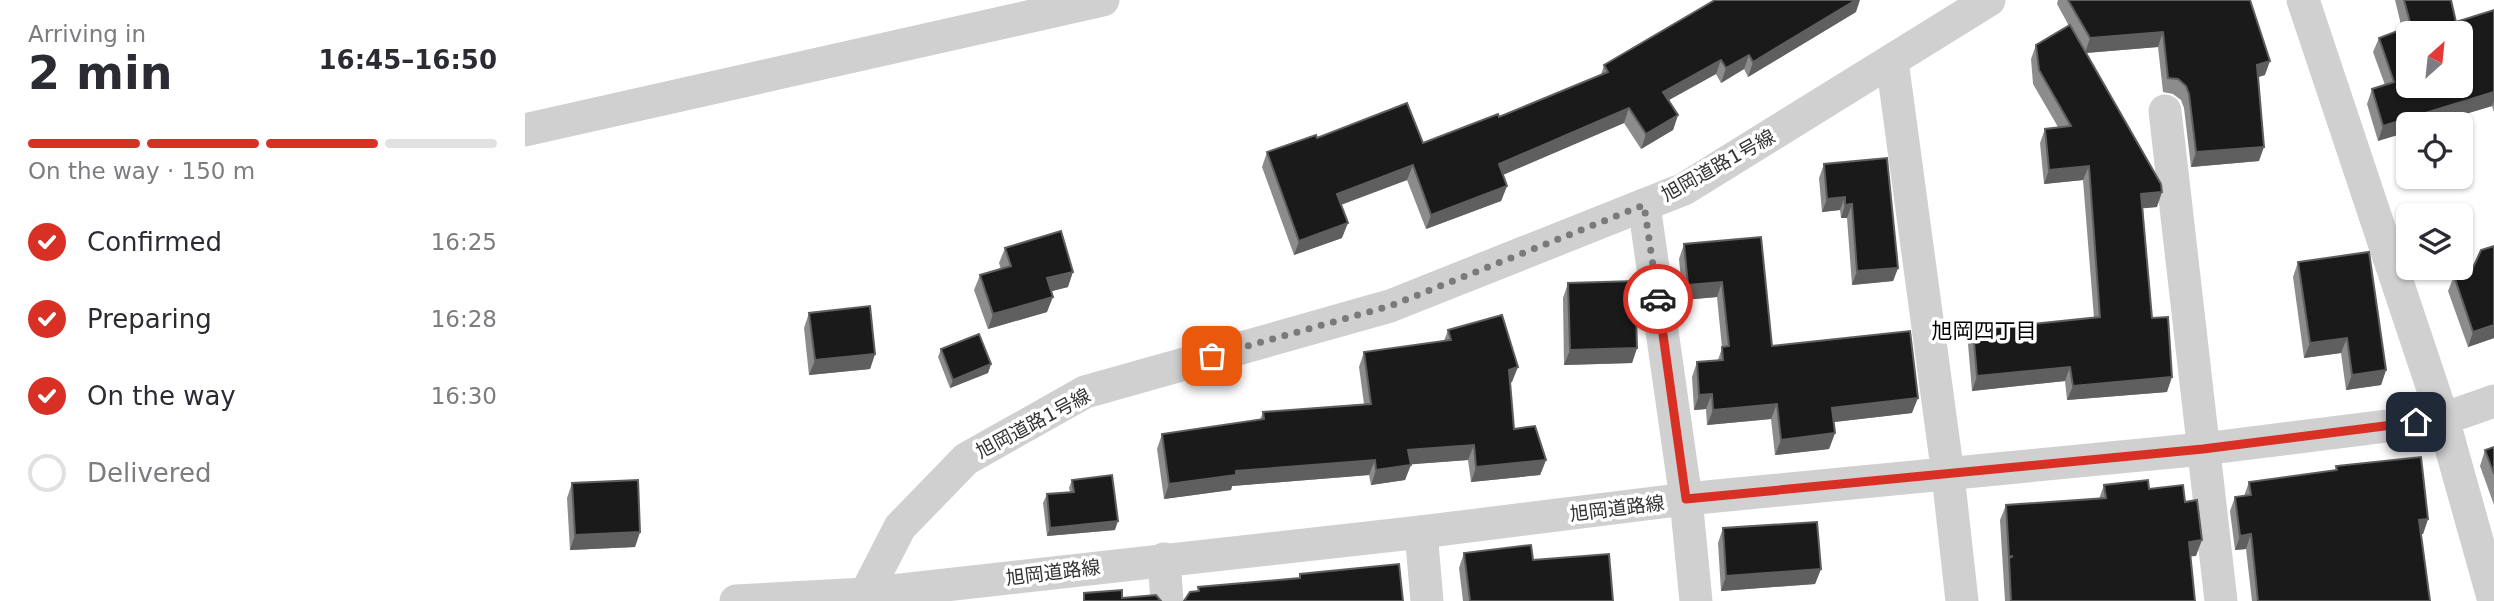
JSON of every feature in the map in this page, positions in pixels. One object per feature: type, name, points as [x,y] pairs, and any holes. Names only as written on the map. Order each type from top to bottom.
[{"type":"street","points":[[525,131],[1103,0]]},
{"type":"street","name":"旭岡道路1号線","points":[[864,597],[900,527],[966,459],[1085,392],[1390,306],[1683,189],[1989,0]]},
{"type":"street","points":[[2303,0],[2443,419],[2494,601]]},
{"type":"street","points":[[1892,61],[1948,475],[1962,601]]},
{"type":"street","points":[[2165,111],[2221,601]]},
{"type":"street","points":[[1644,205],[1686,499],[1696,601]]},
{"type":"street","name":"旭岡道路線","points":[[736,601],[864,597],[1164,559],[1421,532],[1686,499],[2203,449],[2443,419],[2494,401]]},
{"type":"street","points":[[1421,532],[1427,601]]},
{"type":"street","points":[[1164,559],[1167,601]]},
{"type":"building","points":[[1715,0],[1856,0],[1753,62],[1749,55],[1726,68],[1721,60],[1663,92],[1678,115],[1646,134],[1629,108],[1499,164],[1507,186],[1431,215],[1413,165],[1337,194],[1348,223],[1299,241],[1267,152],[1316,135],[1317,138],[1407,103],[1423,143],[1498,114],[1499,117],[1608,72],[1604,65]]},
{"type":"building","points":[[2068,0],[2250,0],[2270,61],[2257,65],[2264,147],[2196,152],[2189,94],[2186,86],[2178,79],[2168,78],[2163,32],[2090,38]]},
{"type":"building","points":[[2404,0],[2451,0],[2456,21],[2410,21]]},
{"type":"building","points":[[2494,10],[2494,92],[2429,112],[2396,112],[2396,122],[2383,126],[2372,89],[2394,82],[2379,38],[2396,32],[2396,98],[2473,98],[2473,21],[2459,21]]},
{"type":"building","points":[[2070,25],[2161,184],[2162,192],[2141,194],[2152,318],[2168,317],[2172,377],[2073,386],[2070,367],[1977,376],[1973,330],[2100,317],[2089,166],[2049,170],[2045,129],[2071,126],[2039,70],[2036,45]]},
{"type":"building","points":[[1887,158],[1898,268],[1857,271],[1852,204],[1845,205],[1845,197],[1827,199],[1824,164]]},
{"type":"building","points":[[1061,231],[1073,272],[1047,278],[1053,297],[993,314],[980,275],[1011,266],[1005,248]]},
{"type":"building","points":[[1761,237],[1772,346],[1910,331],[1918,398],[1832,408],[1835,433],[1781,440],[1777,404],[1713,410],[1712,394],[1699,395],[1697,362],[1723,360],[1722,347],[1729,346],[1722,282],[1688,285],[1684,244]]},
{"type":"building","points":[[2494,246],[2494,325],[2473,332],[2455,280],[2473,280],[2473,268],[2481,250]]},
{"type":"building","points":[[2369,252],[2386,370],[2352,375],[2347,338],[2310,343],[2298,262]]},
{"type":"building","points":[[1635,281],[1637,348],[1570,350],[1568,283]]},
{"type":"building","points":[[870,306],[875,354],[815,360],[809,313]]},
{"type":"building","points":[[1502,315],[1518,367],[1509,370],[1514,429],[1535,426],[1546,460],[1476,467],[1474,445],[1408,450],[1411,465],[1376,470],[1375,460],[1236,471],[1236,475],[1169,484],[1162,434],[1264,419],[1263,412],[1371,404],[1364,352],[1451,340],[1448,330]]},
{"type":"building","points":[[979,334],[991,364],[953,380],[941,349]]},
{"type":"building","points":[[2494,447],[2494,474],[2485,450]]},
{"type":"building","points":[[2421,457],[2428,519],[2419,520],[2430,601],[2258,601],[2251,534],[2240,536],[2235,497],[2251,495],[2249,482],[2337,470],[2336,466]]},
{"type":"building","points":[[1112,475],[1118,521],[1050,528],[1047,494],[1074,492],[1072,480]]},
{"type":"building","points":[[638,480],[640,532],[575,535],[572,483]]},
{"type":"building","points":[[2148,480],[2149,489],[2183,485],[2185,502],[2197,500],[2202,540],[2189,542],[2195,601],[2011,601],[2009,558],[2013,556],[2009,557],[2006,505],[2106,498],[2104,485]]},
{"type":"building","points":[[1817,522],[1821,569],[1726,576],[1723,528]]},
{"type":"building","points":[[1531,545],[1533,560],[1609,554],[1613,601],[1470,601],[1464,553]]},
{"type":"building","points":[[1399,564],[1403,601],[1184,601],[1190,592],[1199,591],[1198,587],[1300,578],[1300,574]]},
{"type":"building","points":[[1122,590],[1122,598],[1156,595],[1161,601],[1084,601],[1084,593]]},
{"type":"way so far","points":[[1212,356],[1390,306],[1644,205],[1658,299]]},
{"type":"district","name":"旭岡四丁目","points":[[1984,331]]},
{"type":"route","points":[[1658,299],[1686,499],[2203,449],[2416,422]]}]
